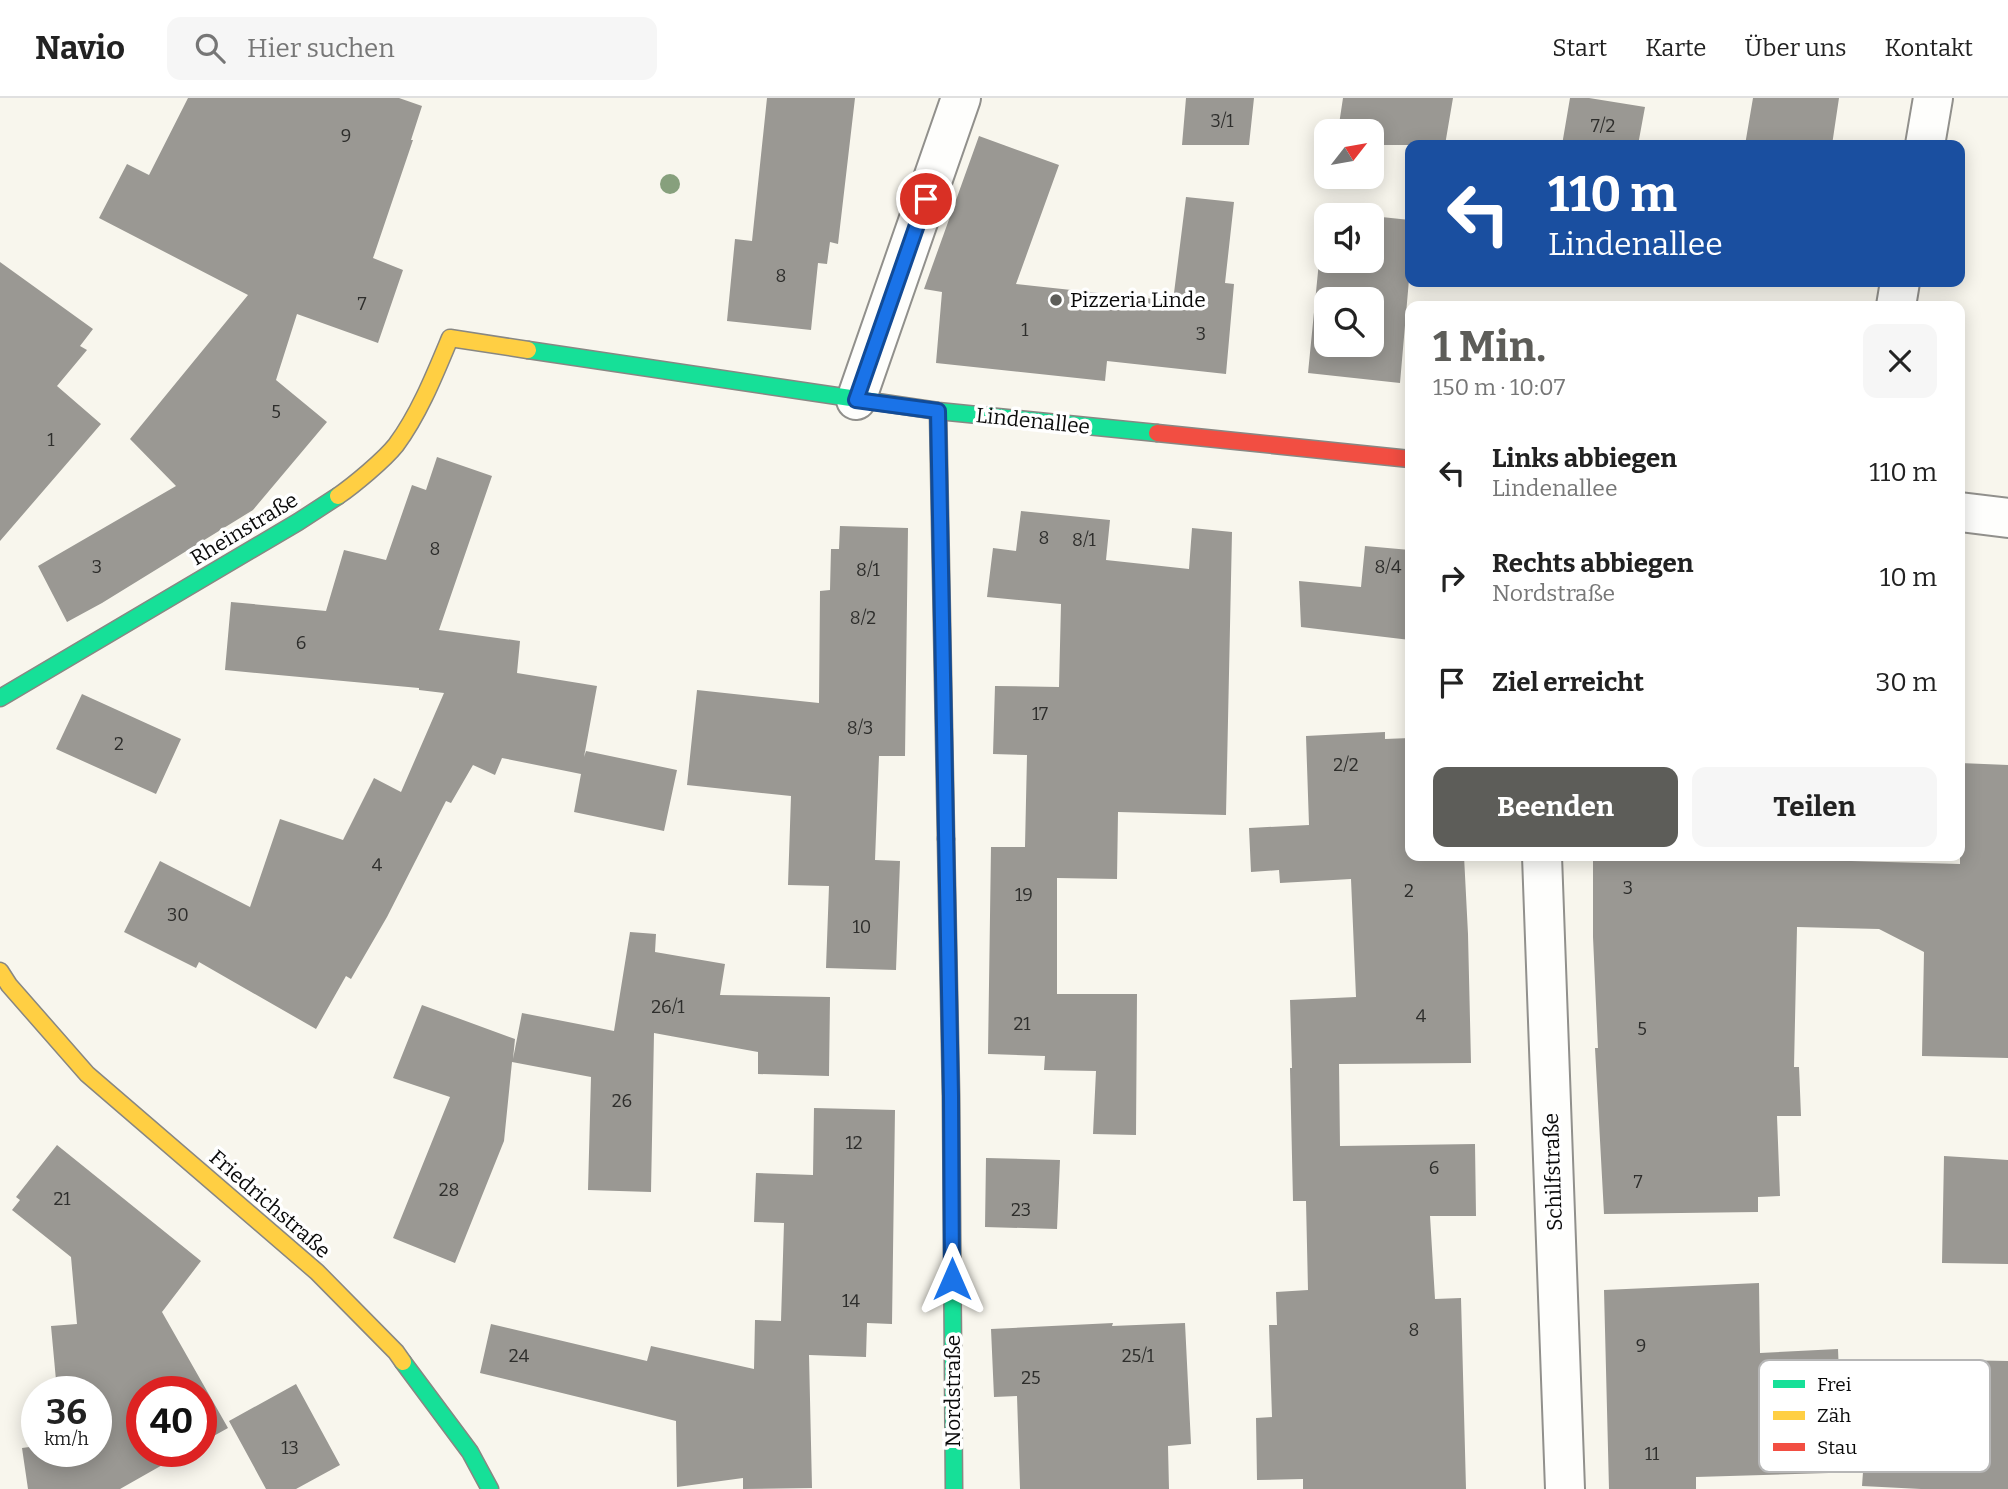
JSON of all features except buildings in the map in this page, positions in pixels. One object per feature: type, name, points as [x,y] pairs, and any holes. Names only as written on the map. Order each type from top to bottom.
[{"type":"street","points":[[856,400],[961,98]]},
{"type":"street","points":[[1926,140],[1933,98]]},
{"type":"street","name":"Lindenallee","points":[[450,338],[938,411],[1405,458]]},
{"type":"street","name":"Rheinstraße","points":[[0,698],[286,529],[350,488],[395,446],[428,391],[450,338]]},
{"type":"street","name":"Nordstraße","points":[[938,411],[951,1082],[954,1489]]},
{"type":"street","points":[[1965,513],[2008,518]]},
{"type":"street","name":"Schilfstraße","points":[[1542,861],[1565,1489]]},
{"type":"street","name":"Friedrichstraße","points":[[0,971],[9,985],[87,1074],[317,1272],[397,1352],[470,1452],[490,1489]]},
{"type":"traffic: fast","points":[[528,350],[938,411],[1157,433]]},
{"type":"traffic: fast","points":[[0,698],[338,496]]},
{"type":"traffic: fast","points":[[946,839],[954,1489]]},
{"type":"traffic: fast","points":[[403,1362],[470,1452],[490,1489]]},
{"type":"traffic: slow","points":[[338,496],[396,445],[419,407],[450,338],[528,350]]},
{"type":"traffic: slow","points":[[938,411],[946,839]]},
{"type":"traffic: slow","points":[[0,971],[9,985],[87,1074],[317,1272],[403,1362]]},
{"type":"traffic: jam","points":[[1157,433],[1405,458]]},
{"type":"place","name":"Pizzeria Linde","points":[[1056,300]]},
{"type":"route","points":[[926,199],[856,400],[938,411],[952,1279]]}]
